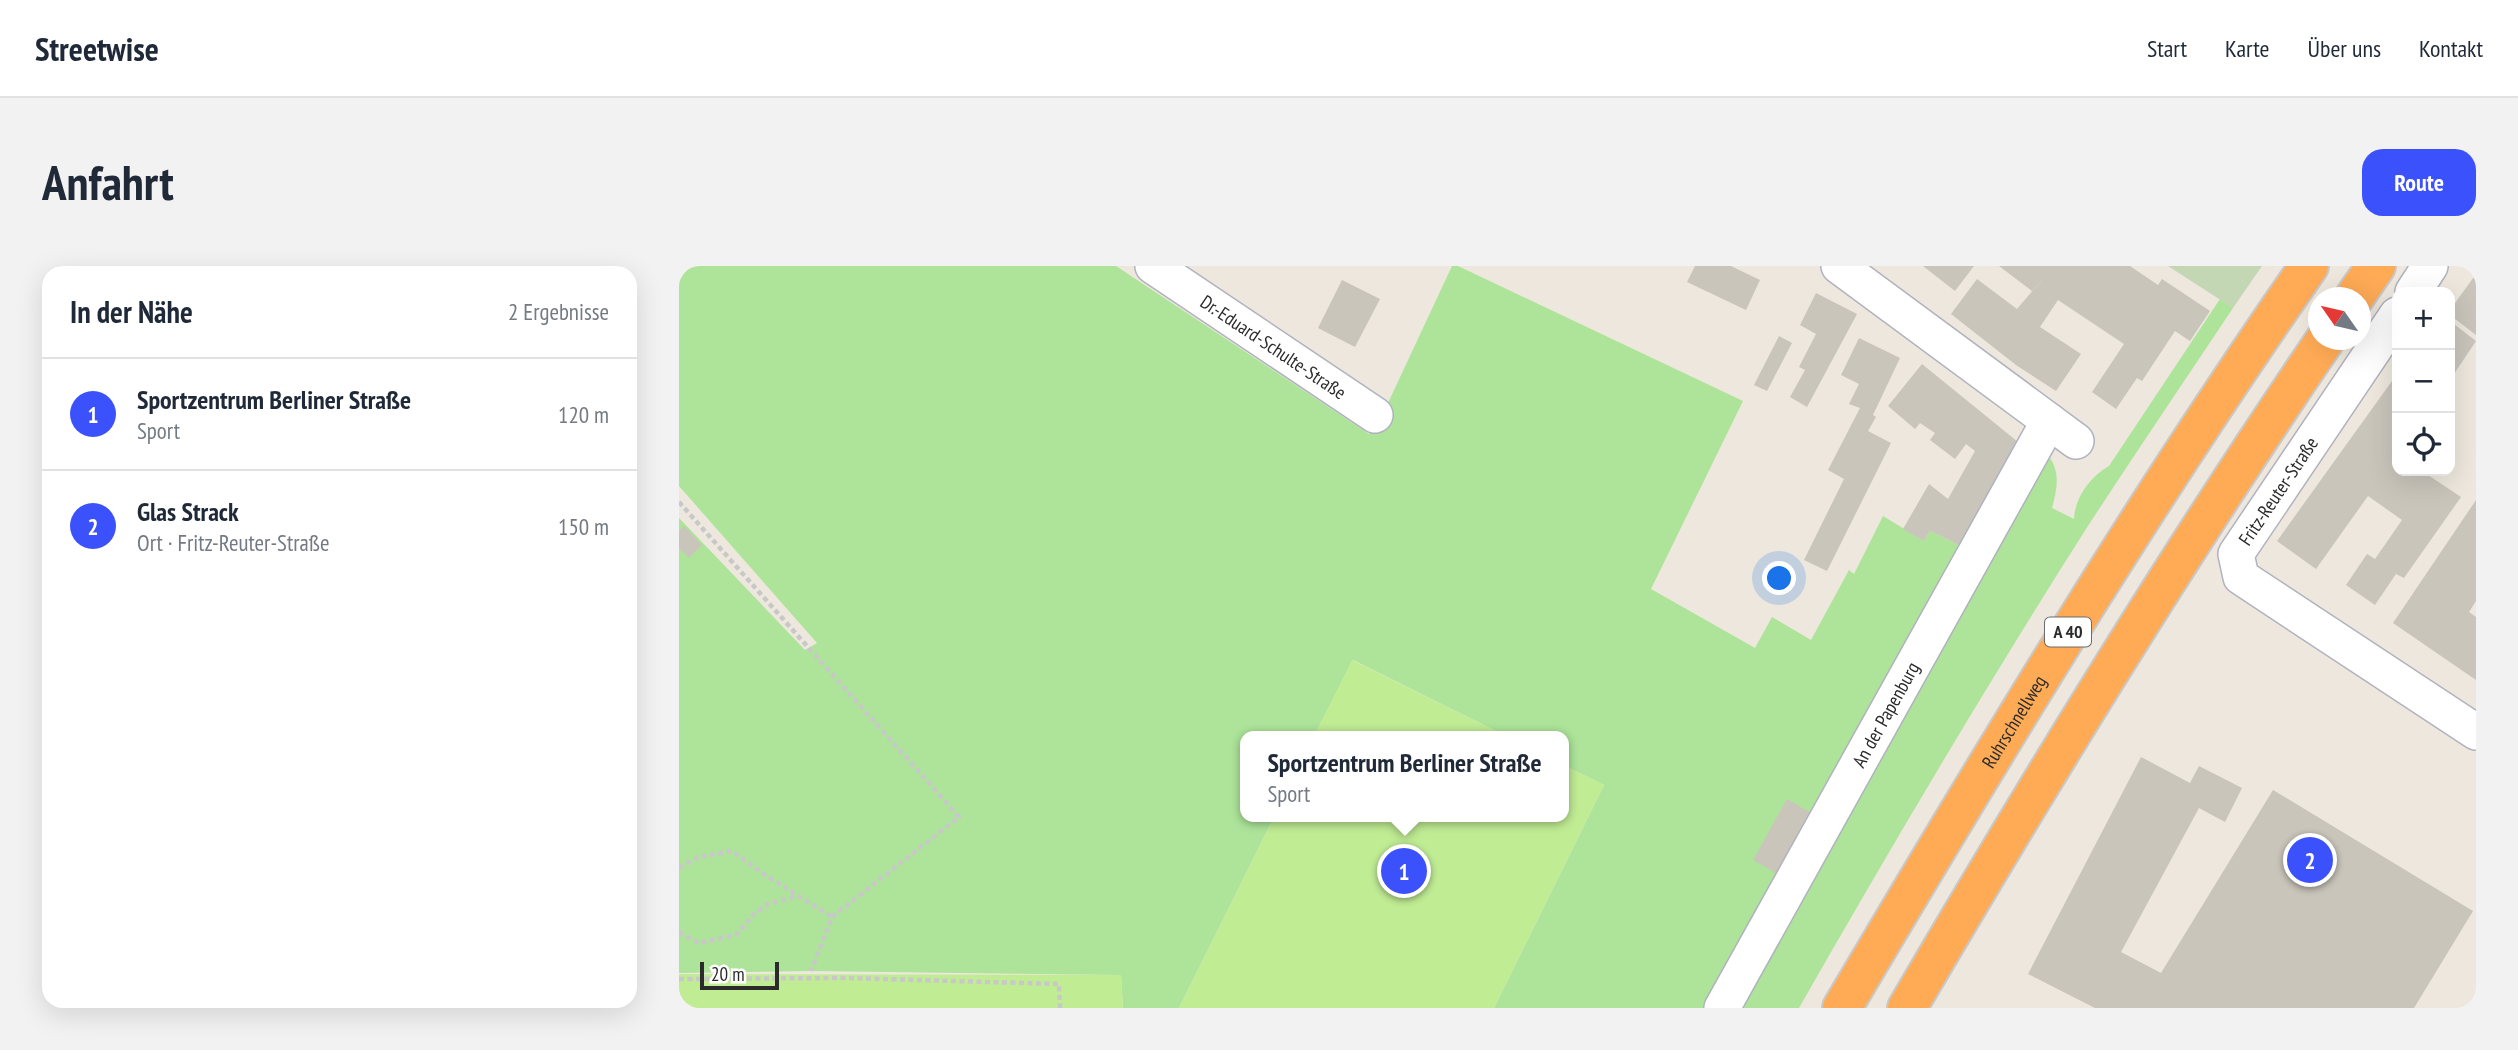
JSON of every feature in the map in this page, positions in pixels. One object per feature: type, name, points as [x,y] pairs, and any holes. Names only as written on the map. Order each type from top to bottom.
[{"type":"highway","name":"Ruhrschnellweg","points":[[1842,1008],[2068,632],[2244,360],[2309,266]]},
{"type":"highway","points":[[2362,287],[2376,266]]},
{"type":"highway","points":[[1907,1008],[2022,811],[2231,478],[2318,350]]},
{"type":"street","points":[[1839,266],[2076,442]]},
{"type":"street","points":[[2416,287],[2431,266]]},
{"type":"street","name":"Dr.-Eduard-Schulte-Straße","points":[[1168,270],[1375,415]]},
{"type":"street","name":"Fritz-Reuter-Straße","points":[[2392,322],[2236,554],[2241,577],[2476,732]]},
{"type":"street","name":"An der Papenburg","points":[[1722,1008],[2049,421]]},
{"type":"path","points":[[679,502],[959,817],[832,917],[811,971]]},
{"type":"path","points":[[679,869],[698,857],[732,851],[832,917]]},
{"type":"path","points":[[679,932],[699,943],[736,934],[753,915],[768,904],[798,896]]},
{"type":"path","points":[[679,979],[848,978],[1059,984],[1060,1008]]},
{"type":"green space","points":[[679,266],[1116,266],[1369,434],[1388,403],[1452,266],[1458,266],[1743,401],[1651,589],[1755,648],[1772,617],[1811,640],[1849,570],[1854,574],[1883,516],[1924,541],[1930,531],[1961,546],[1711,1008],[1494,1008],[1604,785],[1569,768],[1569,731],[1496,731],[1353,660],[1317,731],[1240,731],[1240,822],[1272,822],[1179,1008],[1123,1008],[1121,975],[811,971],[679,973],[679,518],[805,650],[817,643],[679,486]]},
{"type":"green space","points":[[2168,266],[2262,266],[2233,308]]},
{"type":"green space","points":[[2220,299],[2233,308],[2086,529],[2012,647],[1799,1008],[1724,1008],[2048,455],[2056,474],[2052,508],[2074,519],[2077,503],[2085,488],[2109,466]]},
{"type":"green space","points":[[1352,660],[1496,731],[1316,731]]},
{"type":"green space","points":[[1569,768],[1604,785],[1494,1008],[1179,1008],[1272,822],[1569,822]]},
{"type":"green space","points":[[679,974],[1121,975],[1123,1008],[679,1008]]},
{"type":"building","points":[[1695,266],[1731,266],[1760,280],[1746,310],[1687,282]]},
{"type":"building","points":[[1923,266],[1974,266],[1955,291]]},
{"type":"building","points":[[1999,266],[2130,266],[2158,285],[2162,279],[2210,311],[2190,341],[2175,331],[2142,381],[2137,378],[2116,409],[2092,392],[2124,344],[2058,300],[2040,327],[2081,354],[2056,391],[2016,365],[1951,314],[1977,279],[2017,309],[2046,275],[2032,291]]},
{"type":"building","points":[[2476,274],[2476,335],[2455,319],[2455,303]]},
{"type":"building","points":[[1342,280],[1380,299],[1355,347],[1318,328]]},
{"type":"building","points":[[1816,293],[1857,314],[1807,407],[1790,397],[1805,370],[1799,367],[1816,334],[1800,325]]},
{"type":"building","points":[[2455,325],[2476,341],[2455,372]]},
{"type":"building","points":[[1779,336],[1792,343],[1767,391],[1754,385]]},
{"type":"building","points":[[1859,338],[1900,358],[1868,431],[1891,443],[1827,571],[1804,560],[1844,479],[1828,470],[1860,408],[1849,404],[1859,384],[1841,375]]},
{"type":"building","points":[[1922,364],[2018,442],[1961,546],[1930,531],[1924,541],[1903,529],[1929,484],[1948,499],[1975,451],[1966,444],[1955,459],[1930,440],[1935,433],[1920,423],[1915,429],[1888,406]]},
{"type":"building","points":[[2392,381],[2392,476],[2430,476],[2461,497],[2404,578],[2396,574],[2375,605],[2346,585],[2367,554],[2375,559],[2402,520],[2368,496],[2316,569],[2277,541]]},
{"type":"building","points":[[2476,500],[2476,601],[2469,612],[2476,617],[2476,680],[2393,623]]},
{"type":"building","points":[[684,526],[702,545],[689,558],[679,548],[679,531]]},
{"type":"building","points":[[2141,757],[2190,783],[2199,766],[2242,788],[2225,822],[2199,808],[2121,952],[2161,973],[2273,790],[2473,911],[2414,1008],[2095,1008],[2028,974]]},
{"type":"building","points":[[1787,799],[1816,816],[1781,876],[1753,860]]},
{"type":"place","name":"Glas Strack","points":[[2310,860]]},
{"type":"place","name":"Sportzentrum Berliner Straße","points":[[1404,871]]}]
